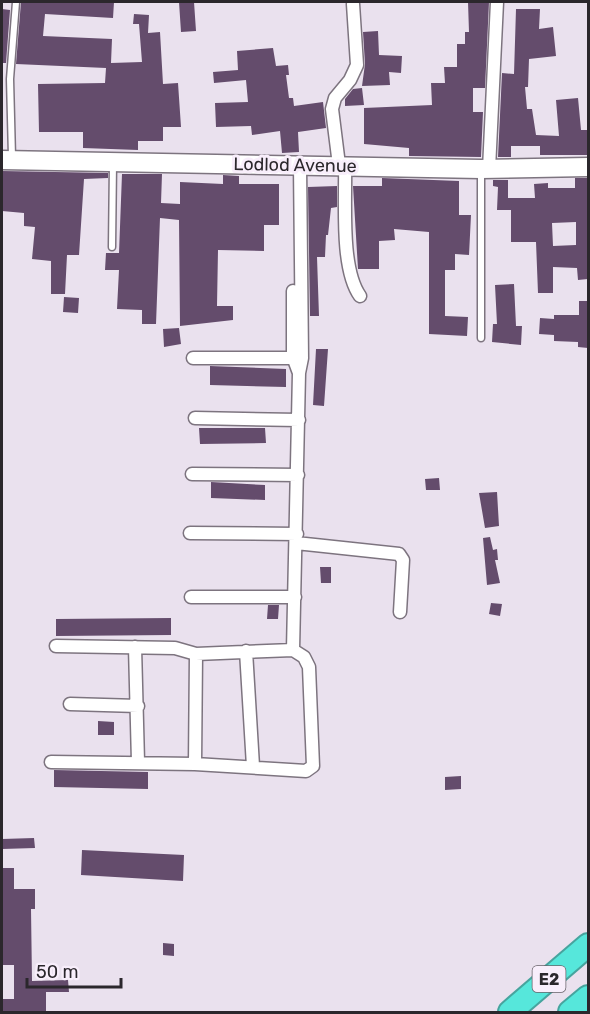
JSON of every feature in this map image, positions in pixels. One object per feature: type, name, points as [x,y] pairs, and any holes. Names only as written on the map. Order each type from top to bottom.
[{"type":"highway","name":"E2","points":[[510,1012],[588,945]]},
{"type":"highway","name":"E2","points":[[570,1012],[588,997]]},
{"type":"main road","name":"Lodlod Avenue","points":[[7,160],[485,169],[588,166]]},
{"type":"street","points":[[485,169],[497,2]]},
{"type":"street","points":[[354,4],[357,65],[350,80],[335,98],[332,109],[342,165],[352,280],[360,296]]},
{"type":"street","points":[[293,650],[300,373],[296,252],[297,165]]},
{"type":"street","points":[[193,358],[298,358]]},
{"type":"street","points":[[195,418],[299,420]]},
{"type":"street","points":[[192,474],[298,475]]},
{"type":"street","points":[[190,533],[296,538],[399,554],[403,560],[400,612]]},
{"type":"street","points":[[191,597],[295,597]]},
{"type":"street","points":[[51,762],[253,766],[306,771],[313,766],[309,667],[304,657],[293,650],[195,654],[176,648],[56,646]]},
{"type":"street","points":[[135,647],[138,762]]},
{"type":"street","points":[[246,651],[253,766]]},
{"type":"street","points":[[195,654],[195,764]]},
{"type":"street","points":[[70,704],[138,706]]},
{"type":"lane","points":[[7,160],[16,2]]},
{"type":"lane","points":[[112,247],[113,162]]},
{"type":"lane","points":[[481,338],[485,169]]},
{"type":"building","points":[[21,2],[114,2],[113,18],[45,14],[43,36],[112,39],[111,63],[142,62],[139,24],[133,24],[134,14],[149,15],[148,33],[160,32],[163,84],[178,83],[181,127],[163,127],[163,141],[138,141],[138,150],[83,148],[83,132],[39,132],[38,84],[105,83],[106,68],[16,64]]},
{"type":"building","points":[[179,2],[194,2],[196,31],[181,32]]},
{"type":"building","points":[[468,2],[489,2],[485,88],[473,88],[473,112],[483,112],[481,157],[409,156],[409,148],[364,144],[364,108],[432,105],[431,83],[445,83],[444,67],[457,67],[457,44],[465,44],[465,32],[469,32]]},
{"type":"building","points":[[2,9],[10,10],[6,63],[2,63]]},
{"type":"building","points":[[516,9],[540,9],[539,29],[553,27],[556,56],[529,59],[528,87],[525,87],[527,109],[532,109],[536,135],[559,136],[556,100],[578,98],[581,130],[588,130],[588,155],[540,155],[540,146],[511,146],[511,157],[498,157],[502,73],[514,74]]},
{"type":"building","points":[[378,31],[379,55],[402,56],[401,73],[389,72],[390,85],[362,86],[365,64],[363,32]]},
{"type":"building","points":[[273,48],[276,66],[288,65],[289,75],[286,75],[289,98],[293,98],[294,106],[323,102],[326,128],[298,132],[299,152],[282,153],[280,131],[252,135],[251,126],[216,127],[215,103],[248,102],[246,80],[214,83],[213,72],[238,70],[237,51]]},
{"type":"building","points":[[362,88],[364,105],[345,106],[345,99],[353,89]]},
{"type":"building","points":[[2,171],[108,173],[108,178],[84,179],[79,255],[67,255],[65,294],[51,294],[51,261],[32,259],[35,227],[24,226],[24,213],[2,211]]},
{"type":"building","points":[[122,174],[162,174],[161,203],[180,204],[180,182],[223,184],[223,175],[239,176],[239,184],[279,184],[279,225],[264,225],[264,251],[218,250],[217,306],[233,306],[233,320],[180,326],[179,220],[160,218],[156,324],[142,324],[142,310],[117,309],[119,270],[105,270],[106,253],[119,253]]},
{"type":"building","points":[[382,178],[459,181],[459,215],[471,215],[469,255],[455,254],[455,270],[445,270],[445,316],[468,317],[467,336],[429,334],[429,232],[394,229],[395,240],[379,241],[379,269],[358,269],[353,186],[382,186]]},
{"type":"building","points":[[575,178],[588,178],[588,279],[578,280],[577,268],[553,267],[553,293],[538,293],[536,242],[511,242],[511,210],[497,210],[498,187],[493,186],[493,180],[508,180],[508,198],[535,198],[534,184],[548,183],[548,188],[575,188]],"holes":[[[576,222],[576,245],[553,246],[552,223]]]},
{"type":"building","points":[[337,186],[337,207],[331,208],[325,257],[317,257],[319,316],[310,316],[308,187]]},
{"type":"building","points":[[514,284],[516,326],[522,326],[521,345],[492,342],[493,324],[497,324],[495,285]]},
{"type":"building","points":[[64,297],[79,298],[78,313],[63,312]]},
{"type":"building","points":[[579,301],[588,301],[588,348],[578,347],[578,342],[554,341],[554,335],[539,334],[540,318],[554,319],[554,315],[579,315]]},
{"type":"building","points":[[179,328],[181,344],[164,347],[163,329]]},
{"type":"building","points":[[316,349],[328,349],[324,406],[313,405]]},
{"type":"building","points":[[210,366],[286,369],[286,387],[210,385]]},
{"type":"building","points":[[199,428],[265,428],[266,443],[200,444]]},
{"type":"building","points":[[439,478],[440,490],[426,490],[425,479]]},
{"type":"building","points":[[211,482],[265,485],[265,500],[211,498]]},
{"type":"building","points":[[497,492],[499,526],[485,528],[479,493]]},
{"type":"building","points":[[490,537],[493,550],[497,549],[498,560],[495,560],[500,583],[487,585],[483,538]]},
{"type":"building","points":[[320,567],[331,567],[331,583],[321,583]]},
{"type":"building","points":[[491,603],[502,604],[500,616],[489,614]]},
{"type":"building","points":[[268,605],[279,605],[278,619],[267,619]]},
{"type":"building","points":[[171,618],[171,635],[56,636],[56,619]]},
{"type":"building","points":[[98,721],[114,722],[114,735],[98,735]]},
{"type":"building","points":[[54,770],[148,772],[148,789],[54,787]]},
{"type":"building","points":[[461,776],[461,789],[445,790],[445,777]]},
{"type":"building","points":[[34,838],[35,848],[2,849],[2,839]]},
{"type":"building","points":[[82,850],[184,855],[183,881],[81,875]]},
{"type":"building","points":[[3,868],[14,868],[14,889],[35,889],[35,909],[31,909],[32,981],[68,980],[69,992],[46,992],[46,1012],[2,1012],[2,999],[14,999],[14,965],[2,965]]},
{"type":"building","points":[[163,943],[174,944],[174,956],[163,955]]}]
